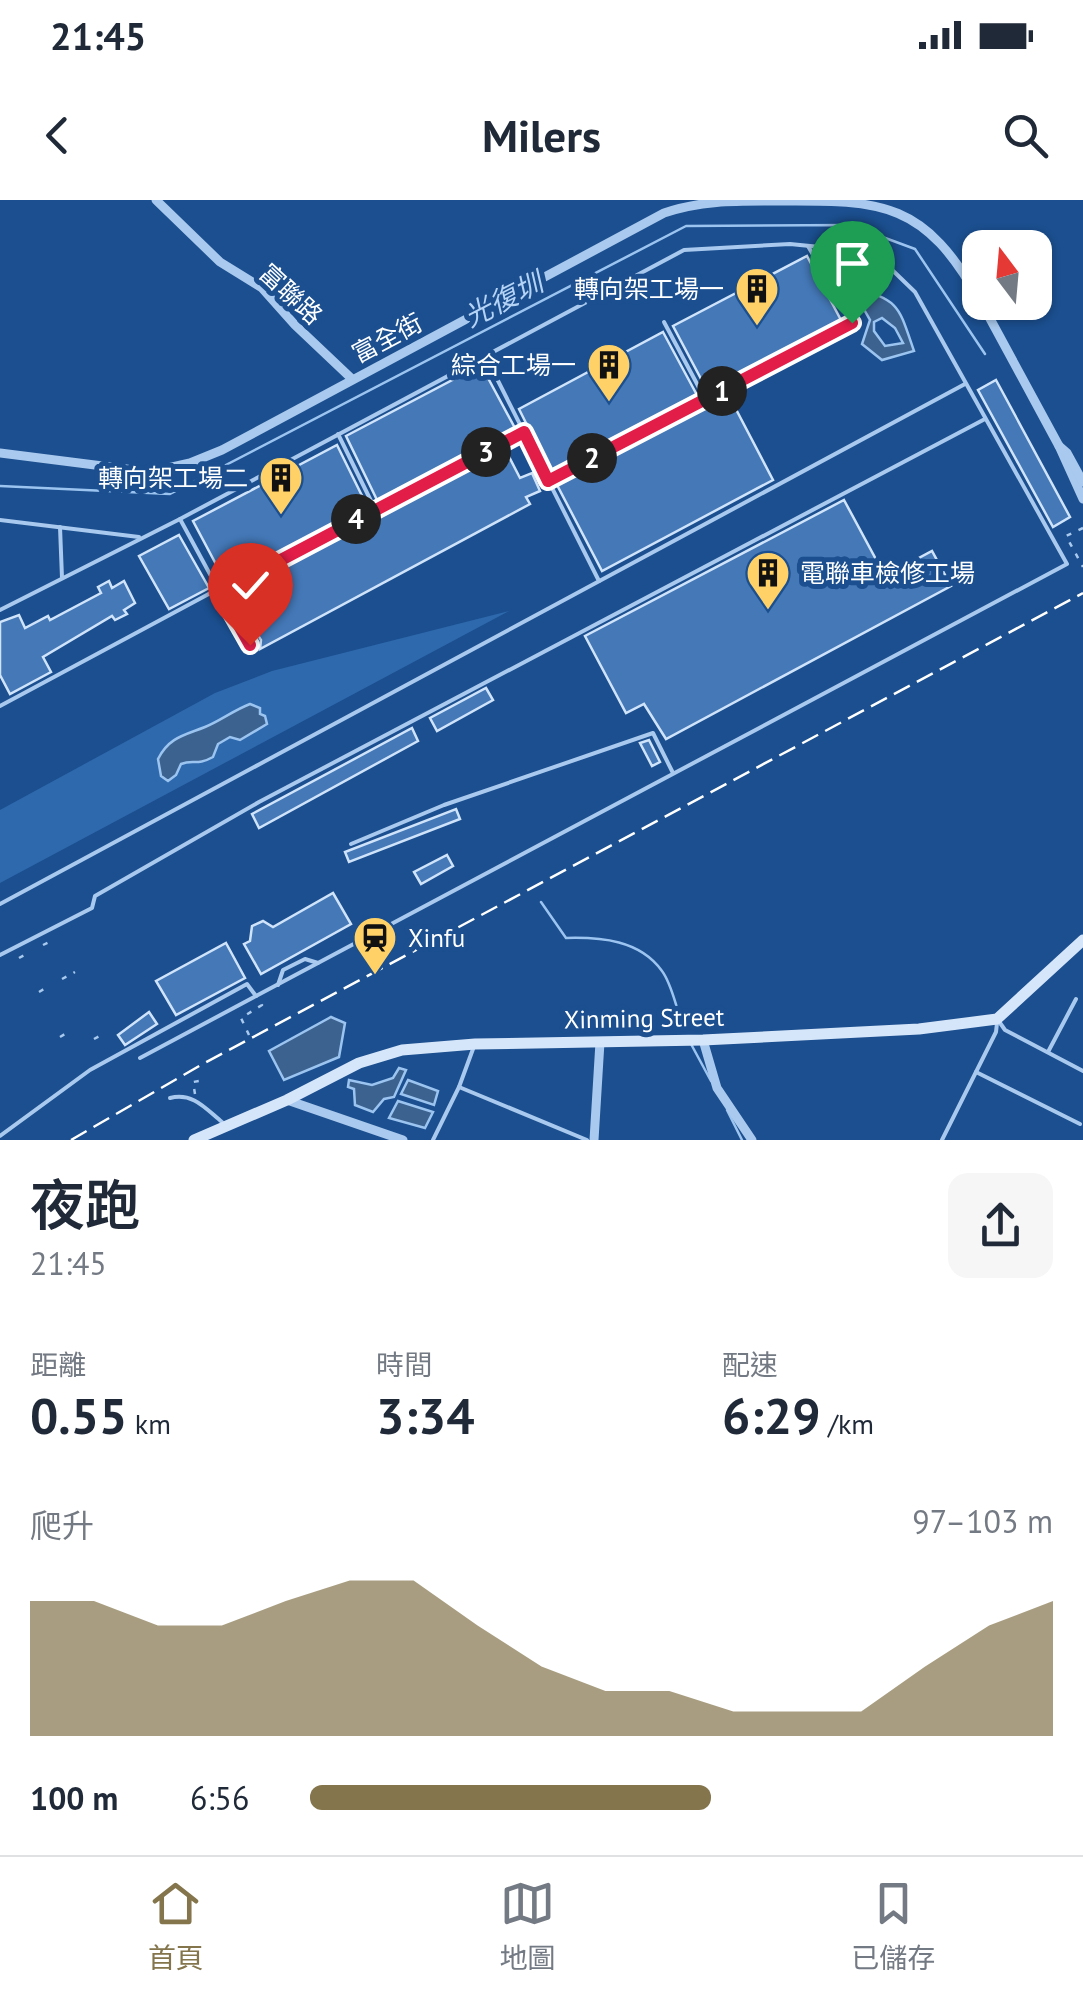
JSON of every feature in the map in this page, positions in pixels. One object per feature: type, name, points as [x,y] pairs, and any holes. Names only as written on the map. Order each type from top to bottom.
[{"type":"street","name":"富聯路","points":[[156,200],[220,262],[262,288],[352,379]]},
{"type":"street","name":"富全街","points":[[0,454],[150,472],[190,463],[222,450],[664,213],[706,202],[858,201],[895,210],[925,227],[962,270]]},
{"type":"street","name":"富全街","points":[[990,320],[1059,446],[1083,499]]},
{"type":"street","name":"富全街","points":[[1059,446],[1068,453],[1083,482]]},
{"type":"street","points":[[997,1018],[1083,940]]},
{"type":"street","name":"Xinming Street","points":[[194,1140],[287,1100],[359,1063],[402,1050],[475,1044],[703,1040],[919,1029],[997,1018]]},
{"type":"street","points":[[703,1040],[717,1088],[752,1140]]},
{"type":"street","points":[[590,1140],[600,1042]]},
{"type":"street","points":[[287,1100],[403,1140]]},
{"type":"lane","points":[[548,481],[852,323],[808,246]]},
{"type":"lane","points":[[0,610],[180,519],[684,250],[808,246],[860,251],[886,264],[916,292],[1066,564],[140,1058]]},
{"type":"lane","points":[[664,322],[705,399]]},
{"type":"lane","points":[[485,355],[599,581]]},
{"type":"lane","points":[[0,904],[965,384]]},
{"type":"lane","points":[[0,955],[92,908],[94,896],[259,802],[985,419]]},
{"type":"lane","points":[[0,706],[524,432]]},
{"type":"lane","points":[[338,434],[375,509]]},
{"type":"lane","points":[[180,519],[252,648]]},
{"type":"lane","points":[[0,520],[140,537]]},
{"type":"lane","points":[[60,527],[62,580]]},
{"type":"lane","points":[[351,844],[444,805],[653,732],[674,773]]},
{"type":"lane","points":[[278,985],[282,970],[304,959],[318,963]]},
{"type":"lane","points":[[0,1136],[90,1070],[247,984],[256,996]]},
{"type":"lane","points":[[1048,1052],[1076,999]]},
{"type":"lane","points":[[997,1018],[1005,1030],[1083,1071]]},
{"type":"lane","points":[[942,1140],[996,1032],[997,1018]]},
{"type":"lane","points":[[433,1140],[460,1087],[475,1044]]},
{"type":"lane","points":[[976,1072],[1080,1124]]},
{"type":"lane","points":[[460,1087],[590,1140]]},
{"type":"lane","points":[[170,1098],[182,1095],[196,1100],[226,1125]]},
{"type":"path","points":[[1083,528],[1066,536],[1083,567]]},
{"type":"path","points":[[1075,531],[1079,539]]},
{"type":"path","points":[[368,937],[381,959]]},
{"type":"path","points":[[43,945],[53,940]]},
{"type":"path","points":[[20,958],[28,954]]},
{"type":"path","points":[[62,979],[75,972]]},
{"type":"path","points":[[39,992],[49,986]]},
{"type":"path","points":[[249,1035],[241,1018],[262,1005],[256,996]]},
{"type":"path","points":[[60,1037],[70,1032]]},
{"type":"path","points":[[94,1039],[104,1033]]},
{"type":"path","points":[[196,1100],[194,1082],[205,1080]]},
{"type":"shaded area","points":[[850,285],[894,306],[914,351],[882,360],[862,344],[870,320]],"holes":[[[882,318],[895,328],[903,343],[885,346],[874,331],[874,322]]]},
{"type":"shaded area","points":[[509,611],[0,883],[0,810],[215,693],[272,671]]},
{"type":"shaded area","points":[[250,704],[260,708],[267,724],[240,740],[230,737],[218,744],[208,760],[181,764],[168,781],[161,776],[158,759],[172,741]]},
{"type":"shaded area","points":[[331,1017],[345,1023],[339,1057],[284,1080],[269,1051]]},
{"type":"shaded area","points":[[399,1068],[406,1070],[394,1097],[384,1099],[373,1112],[355,1105],[349,1080],[372,1085],[393,1078]]},
{"type":"shaded area","points":[[408,1080],[438,1091],[434,1105],[401,1094]]},
{"type":"shaded area","points":[[398,1101],[433,1112],[425,1128],[389,1118]]},
{"type":"building","name":"轉向架工場一","points":[[807,256],[842,322],[708,392],[673,326]]},
{"type":"building","name":"綜合工場一","points":[[663,332],[698,397],[551,473],[519,409]]},
{"type":"building","points":[[481,365],[516,430],[378,502],[346,436]]},
{"type":"building","points":[[996,380],[1070,517],[1053,527],[978,390]]},
{"type":"building","points":[[728,394],[773,480],[602,571],[556,483]]},
{"type":"building","name":"轉向架工場二","points":[[337,445],[368,508],[226,583],[193,521]]},
{"type":"building","points":[[505,449],[520,478],[532,473],[540,491],[526,497],[530,504],[260,649],[261,640],[231,593]]},
{"type":"building","name":"電聯車檢修工場","points":[[844,500],[885,576],[932,551],[951,586],[666,739],[644,704],[626,713],[585,636]]},
{"type":"building","points":[[179,535],[209,588],[169,609],[139,556]]},
{"type":"building","points":[[109,581],[112,588],[124,581],[135,603],[124,610],[127,614],[115,620],[112,616],[43,657],[51,672],[10,694],[0,675],[0,622],[19,615],[25,628],[48,616],[50,620],[101,593],[98,587]]},
{"type":"building","points":[[486,688],[493,700],[437,731],[430,718]]},
{"type":"building","points":[[412,728],[418,741],[259,828],[252,814]]},
{"type":"building","points":[[649,740],[660,762],[652,766],[640,743]]},
{"type":"building","points":[[456,809],[460,819],[349,862],[345,852]]},
{"type":"building","points":[[447,855],[453,866],[421,884],[414,872]]},
{"type":"building","points":[[333,893],[351,924],[261,974],[244,944],[250,941],[252,926],[263,921],[273,927]]},
{"type":"building","points":[[226,943],[245,978],[176,1015],[156,981]]},
{"type":"building","points":[[149,1012],[157,1024],[125,1045],[118,1035]]},
{"type":"waterway","name":"光復圳","points":[[0,486],[170,494],[686,226],[850,225],[915,249],[985,354]]},
{"type":"waterway","name":"光復圳","points":[[541,902],[566,938],[619,943],[653,961],[668,981],[680,1017]]},
{"type":"waterway","name":"光復圳","points":[[691,1044],[711,1081]]},
{"type":"waterway","name":"光復圳","points":[[727,1110],[742,1140]]},
{"type":"railway","points":[[71,1140],[201,1065],[1083,593]]},
{"type":"place","name":"轉向架工場一","points":[[757,327]]},
{"type":"place","name":"綜合工場一","points":[[609,403]]},
{"type":"place","name":"轉向架工場二","points":[[281,516]]},
{"type":"place","name":"電聯車檢修工場","points":[[768,611]]},
{"type":"place","name":"Xinfu","points":[[375,976]]},
{"type":"route","points":[[250,645],[220,592],[375,509],[524,432],[548,481],[852,323]]}]
